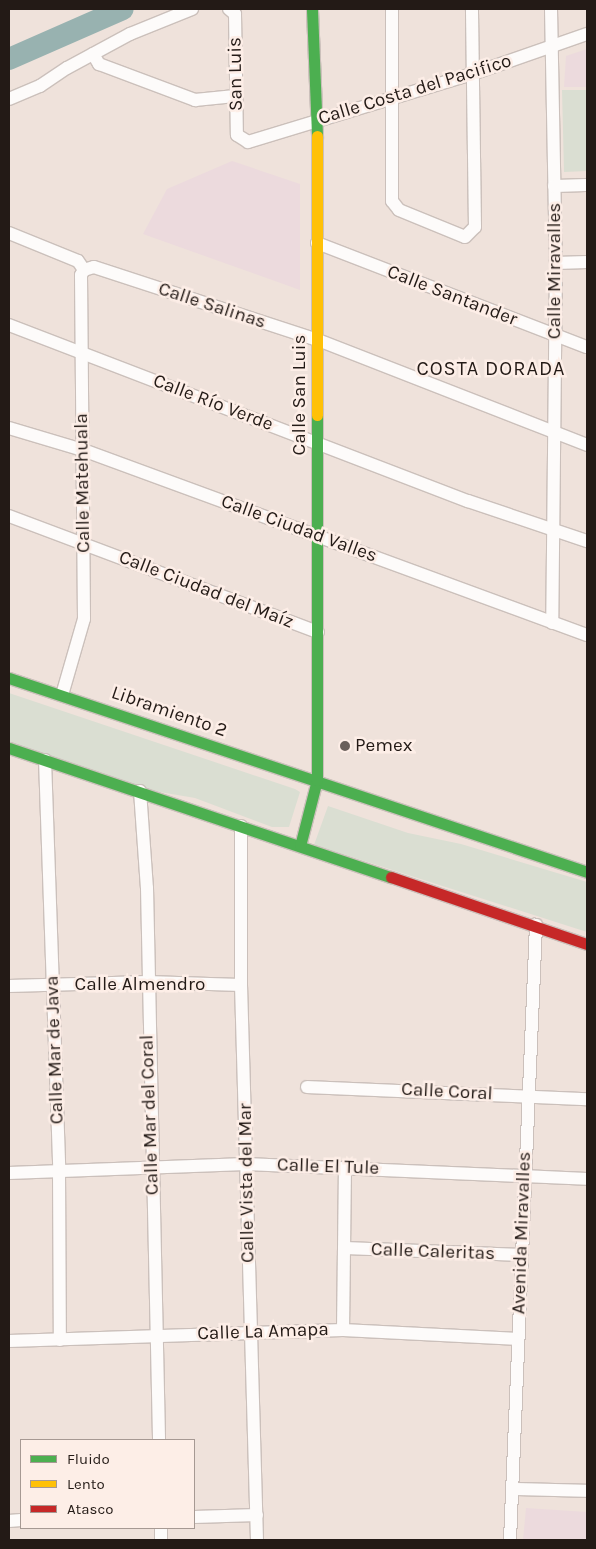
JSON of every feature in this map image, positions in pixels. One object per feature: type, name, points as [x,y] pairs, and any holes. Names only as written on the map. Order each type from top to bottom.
[{"type":"main road","name":"Calle San Luis","points":[[312,10],[318,120],[317,780]]},
{"type":"main road","name":"Libramiento 2","points":[[9,678],[587,872]]},
{"type":"main road","points":[[9,748],[140,790],[587,944]]},
{"type":"main road","points":[[300,846],[317,780]]},
{"type":"street","points":[[9,99],[40,86],[93,54],[192,9]]},
{"type":"street","name":"San Luis","points":[[229,9],[235,14],[235,96],[237,135],[241,141]]},
{"type":"street","points":[[392,9],[394,97],[392,200],[394,206],[465,236],[472,234],[475,227],[472,9]]},
{"type":"street","name":"Calle Miravalles","points":[[551,9],[556,263],[552,623]]},
{"type":"street","name":"Calle Costa del Pacifico","points":[[241,141],[248,142],[472,74],[587,34]]},
{"type":"street","points":[[93,54],[99,64],[195,100],[235,96]]},
{"type":"street","points":[[554,186],[587,185]]},
{"type":"street","points":[[9,233],[78,261],[84,270]]},
{"type":"street","name":"Calle Santander","points":[[317,243],[587,347]]},
{"type":"street","points":[[556,263],[587,262]]},
{"type":"street","name":"Calle Salinas","points":[[84,270],[94,268],[318,340],[587,444]]},
{"type":"street","name":"Calle Matehuala","points":[[62,695],[84,618],[80,275],[84,270]]},
{"type":"street","name":"Calle Río Verde","points":[[9,325],[468,501],[587,541]]},
{"type":"street","name":"Calle Ciudad Valles","points":[[9,428],[83,450],[318,535],[587,636]]},
{"type":"street","name":"Calle Ciudad del Maíz","points":[[9,516],[318,632]]},
{"type":"street","name":"Calle Mar de Java","points":[[45,760],[60,1171],[60,1340]]},
{"type":"street","name":"Calle Mar del Coral","points":[[140,790],[147,888],[147,982],[159,1439]]},
{"type":"street","name":"Calle Vista del Mar","points":[[241,826],[241,985],[257,1540]]},
{"type":"street","name":"Avenida Miravalles","points":[[510,1540],[522,1255],[523,1176],[530,1096],[536,925]]},
{"type":"street","name":"Calle Almendro","points":[[9,986],[147,982],[241,985]]},
{"type":"street","name":"Calle Coral","points":[[307,1086],[587,1099]]},
{"type":"street","name":"Calle El Tule","points":[[9,1173],[246,1164],[587,1179]]},
{"type":"street","points":[[343,1330],[345,1167]]},
{"type":"street","name":"Calle Caleritas","points":[[345,1248],[522,1255]]},
{"type":"street","name":"Calle La Amapa","points":[[9,1341],[343,1330],[518,1339]]},
{"type":"street","points":[[513,1489],[587,1491]]},
{"type":"street","points":[[195,1517],[257,1515]]},
{"type":"shaded area","points":[[587,49],[587,87],[564,87],[566,56]]},
{"type":"shaded area","points":[[562,90],[587,90],[587,171],[564,172]]},
{"type":"shaded area","points":[[232,161],[300,184],[300,290],[143,234],[167,189]]},
{"type":"shaded area","points":[[9,693],[295,789],[300,792],[289,827],[272,827],[195,798],[154,791],[9,742]]},
{"type":"shaded area","points":[[328,806],[408,833],[461,844],[587,882],[587,932],[314,845]]},
{"type":"shaded area","points":[[526,1508],[587,1512],[587,1540],[523,1540]]},
{"type":"waterway","points":[[9,59],[123,9]]},
{"type":"traffic: fast","points":[[312,10],[317,136]]},
{"type":"traffic: fast","points":[[300,846],[317,780],[317,415]]},
{"type":"traffic: fast","points":[[9,678],[587,872]]},
{"type":"traffic: fast","points":[[9,748],[391,877]]},
{"type":"traffic: slow","points":[[317,136],[317,415]]},
{"type":"traffic: jam","points":[[391,877],[587,944]]},
{"type":"place","name":"Pemex","points":[[345,746]]},
{"type":"district","name":"COSTA DORADA","points":[[491,368]]}]
